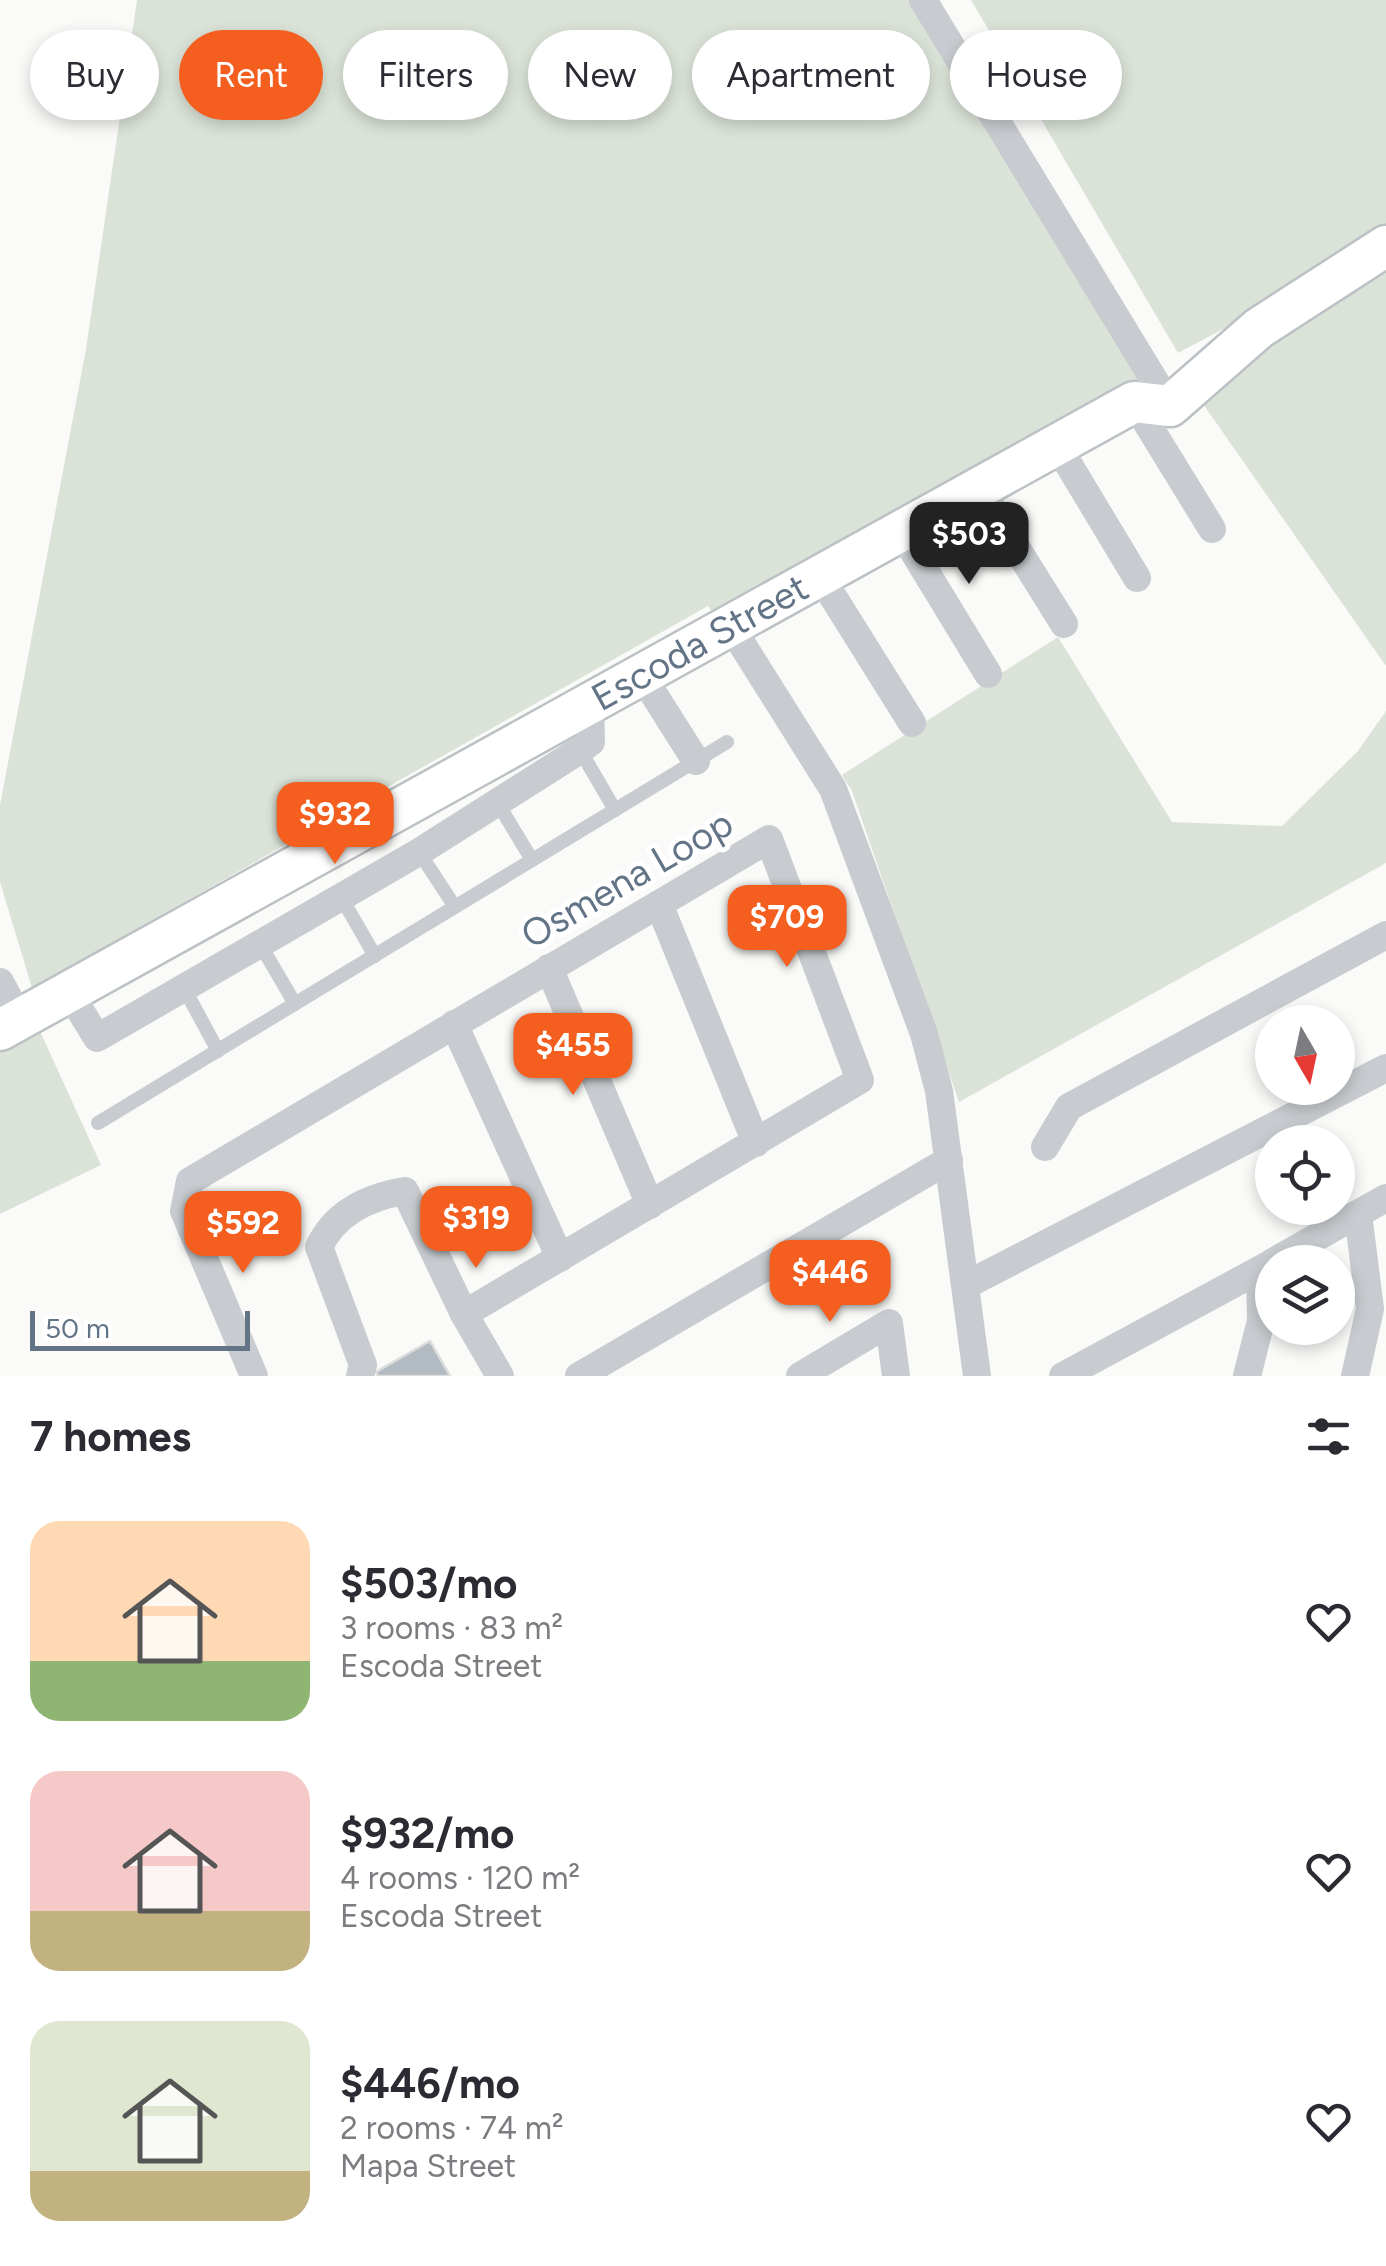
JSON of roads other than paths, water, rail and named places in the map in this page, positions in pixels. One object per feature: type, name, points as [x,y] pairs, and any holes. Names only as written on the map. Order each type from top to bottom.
[{"type":"street","points":[[924,0],[1152,404],[1212,529]]},
{"type":"street","name":"Escoda Street","points":[[10,1025],[1056,445],[1152,404],[1259,328],[1386,246]]},
{"type":"street","points":[[1056,445],[1137,578]]},
{"type":"street","points":[[980,488],[1064,624]]},
{"type":"street","points":[[901,531],[988,674]]},
{"type":"street","points":[[820,576],[912,723]]},
{"type":"street","points":[[730,625],[833,788],[924,1034],[940,1090],[977,1376]]},
{"type":"street","points":[[641,674],[696,761]]},
{"type":"street","points":[[69,992],[97,1038],[419,852],[580,750],[591,742],[590,702]]},
{"type":"street","name":"Osmena Loop","points":[[254,1376],[184,1211],[190,1181],[769,840],[860,1080],[464,1314]]},
{"type":"street","points":[[660,904],[756,1143]]},
{"type":"street","points":[[1045,1146],[1069,1107],[1378,941]]},
{"type":"street","points":[[549,968],[650,1205]]},
{"type":"street","points":[[0,982],[10,1025]]},
{"type":"street","points":[[454,1024],[560,1258]]},
{"type":"street","points":[[966,1285],[1386,1068]]},
{"type":"street","points":[[579,1376],[949,1160]]},
{"type":"street","points":[[360,1376],[364,1365],[319,1247],[330,1224],[380,1195],[406,1191],[464,1314],[500,1376]]},
{"type":"street","points":[[1303,1245],[1386,1198]]},
{"type":"street","points":[[1355,1376],[1370,1309],[1358,1214]]},
{"type":"street","points":[[1063,1376],[1255,1272]]},
{"type":"street","points":[[800,1376],[890,1323],[896,1376]]},
{"type":"street","points":[[1248,1376],[1255,1343]]},
{"type":"lane","points":[[98,1123],[727,742]]},
{"type":"lane","points":[[580,750],[615,810]]},
{"type":"lane","points":[[497,802],[532,860]]},
{"type":"lane","points":[[419,852],[454,907]]},
{"type":"lane","points":[[341,897],[375,956]]},
{"type":"lane","points":[[260,944],[295,1004]]},
{"type":"lane","points":[[184,988],[218,1051]]}]
